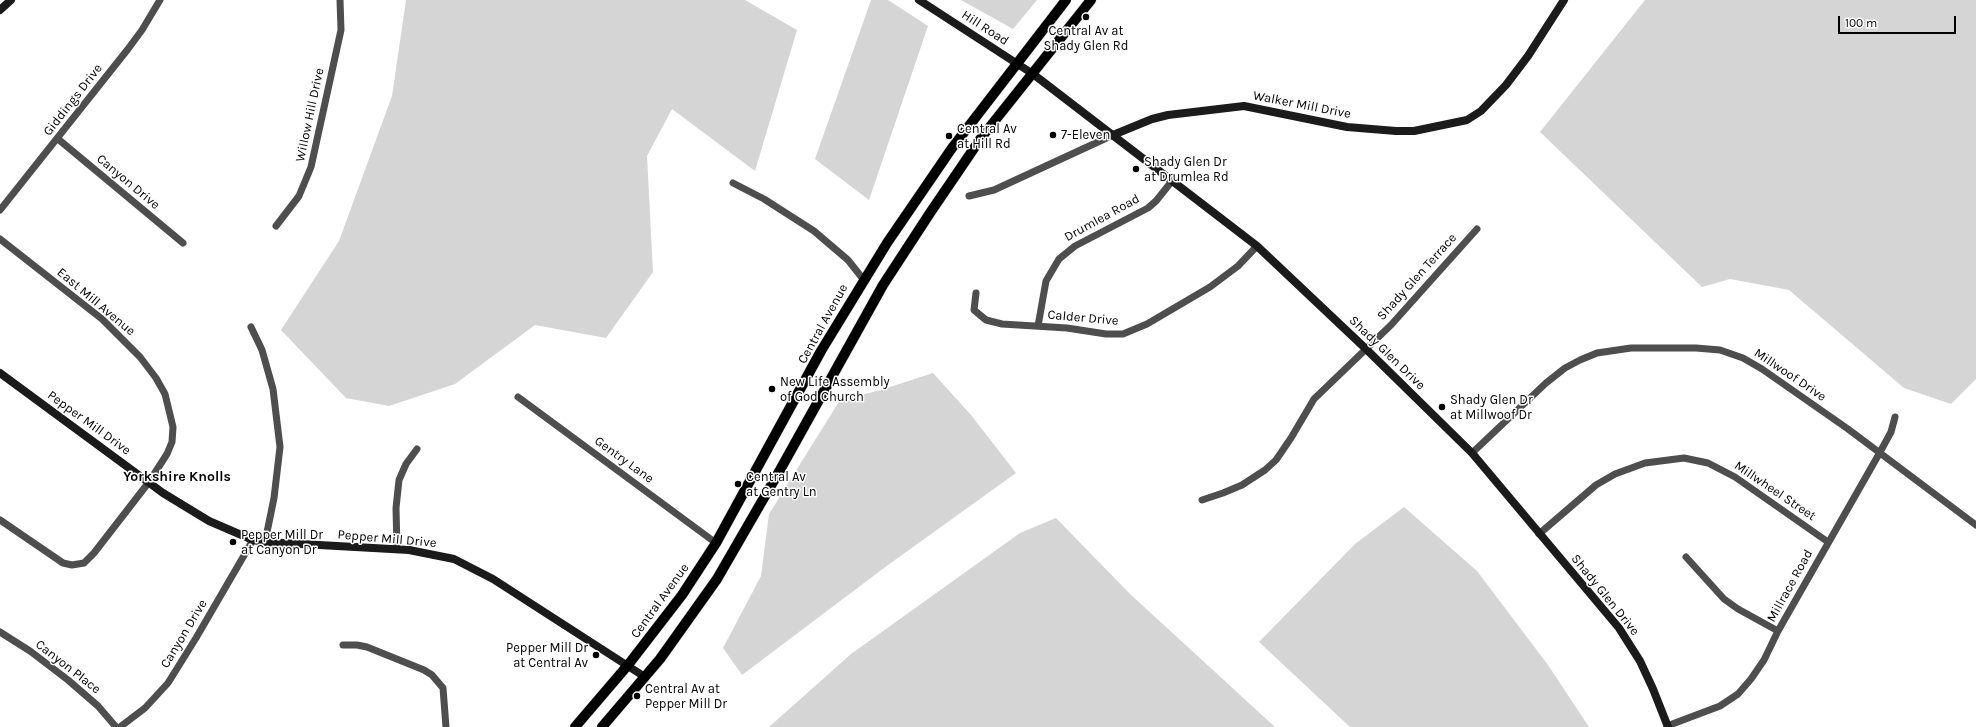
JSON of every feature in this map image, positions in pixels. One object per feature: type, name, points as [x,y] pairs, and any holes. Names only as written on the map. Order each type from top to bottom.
[{"type":"main road","name":"Central Avenue","points":[[574,727],[628,666],[682,595],[716,543],[821,351],[863,279],[930,178],[1066,0]]},
{"type":"main road","points":[[602,727],[645,677],[689,620],[736,549],[883,285],[981,138],[1091,0]]},
{"type":"street","points":[[1,8],[11,0]]},
{"type":"street","name":"Giddings Drive","points":[[0,210],[58,139],[142,30],[160,0]]},
{"type":"street","name":"Willow Hill Drive","points":[[276,226],[299,196],[311,167],[341,30],[340,0]]},
{"type":"street","name":"Hill Road","points":[[919,0],[1018,63]]},
{"type":"street","name":"Walker Mill Drive","points":[[969,196],[994,190],[1113,135],[1152,119],[1168,115],[1244,106],[1347,127],[1396,131],[1414,131],[1448,126],[1467,120],[1481,111],[1506,85],[1528,56],[1564,0]]},
{"type":"street","name":"Shady Glen Drive","points":[[1018,63],[1257,246],[1365,348],[1472,453],[1619,628],[1629,643],[1653,688],[1668,727]]},
{"type":"street","name":"Canyon Drive","points":[[58,139],[184,244]]},
{"type":"street","name":"Drumlea Road","points":[[1038,326],[1046,281],[1059,259],[1075,246],[1148,208],[1156,201],[1172,181]]},
{"type":"street","points":[[734,183],[769,202],[814,231],[848,260],[863,279]]},
{"type":"street","name":"Shady Glen Terrace","points":[[1202,500],[1233,490],[1265,470],[1283,451],[1314,399],[1365,348],[1391,325],[1477,229]]},
{"type":"street","name":"East Mill Avenue","points":[[0,239],[106,324],[140,357],[159,383],[168,402],[172,435],[166,454],[149,482],[94,553],[80,565],[69,565],[58,560],[0,520]]},
{"type":"street","name":"Calder Drive","points":[[976,293],[974,310],[986,320],[1002,324],[1038,326],[1116,335],[1134,330],[1180,305],[1229,273],[1257,246]]},
{"type":"street","points":[[251,328],[262,350],[273,389],[280,447],[274,498],[265,542]]},
{"type":"street","name":"Millwoof Drive","points":[[1472,453],[1546,383],[1565,368],[1580,360],[1597,353],[1615,350],[1683,348],[1720,350],[1751,362],[1848,429],[1879,454],[1976,525]]},
{"type":"street","name":"Pepper Mill Drive","points":[[0,373],[149,482],[193,512],[253,540],[265,542],[397,549],[441,555],[470,566],[493,578],[645,677]]},
{"type":"street","name":"Gentry Lane","points":[[518,397],[716,543]]},
{"type":"street","name":"Millrace Road","points":[[1668,727],[1713,710],[1738,694],[1751,679],[1764,660],[1778,631],[1879,454],[1891,432],[1895,417]]},
{"type":"street","points":[[397,549],[396,508],[399,480],[406,464],[417,449]]},
{"type":"street","name":"Millwheel Street","points":[[1540,534],[1596,485],[1615,474],[1645,463],[1684,458],[1708,463],[1735,476],[1828,542]]},
{"type":"street","name":"Canyon Drive","points":[[120,727],[145,708],[168,683],[253,540]]},
{"type":"street","points":[[1686,557],[1724,599],[1738,609],[1778,631]]},
{"type":"street","name":"Canyon Place","points":[[0,632],[63,676],[98,706],[116,727]]},
{"type":"street","points":[[343,645],[367,647],[424,670],[432,675],[443,688],[446,727]]},
{"type":"shaded area","points":[[406,0],[745,0],[797,30],[755,171],[672,109],[647,156],[653,272],[606,338],[535,325],[455,384],[389,406],[346,398],[281,330],[339,241],[392,96]]},
{"type":"shaded area","points":[[871,0],[888,0],[928,26],[869,200],[815,159]]},
{"type":"shaded area","points":[[961,0],[1037,0],[1013,29]]},
{"type":"shaded area","points":[[1645,0],[1976,0],[1976,379],[1951,404],[1904,388],[1789,290],[1730,279],[1702,287],[1540,132]]},
{"type":"shaded area","points":[[933,373],[971,415],[1016,473],[888,565],[742,675],[723,648],[761,576],[769,514],[840,400],[881,390]]},
{"type":"shaded area","points":[[1404,507],[1477,571],[1548,665],[1589,727],[1350,727],[1259,642],[1355,544]]},
{"type":"shaded area","points":[[1056,518],[1130,594],[1275,727],[769,727],[851,654],[1020,533]]},
{"type":"place","name":"Central Av at Shady Glen Rd","points":[[1086,17]]},
{"type":"place","name":"7-Eleven","points":[[1053,135]]},
{"type":"place","name":"Central Av at Hill Rd","points":[[949,136]]},
{"type":"place","name":"Shady Glen Dr at Drumlea Rd","points":[[1136,169]]},
{"type":"place","name":"New Life Assembly of God Church","points":[[772,389]]},
{"type":"place","name":"Shady Glen Dr at Millwoof Dr","points":[[1442,407]]},
{"type":"place","name":"Central Av at Gentry Ln","points":[[738,484]]},
{"type":"place","name":"Pepper Mill Dr at Canyon Dr","points":[[233,542]]},
{"type":"place","name":"Pepper Mill Dr at Central Av","points":[[596,655]]},
{"type":"place","name":"Central Av at Pepper Mill Dr","points":[[637,696]]},
{"type":"district","name":"Yorkshire Knolls","points":[[177,477]]}]
